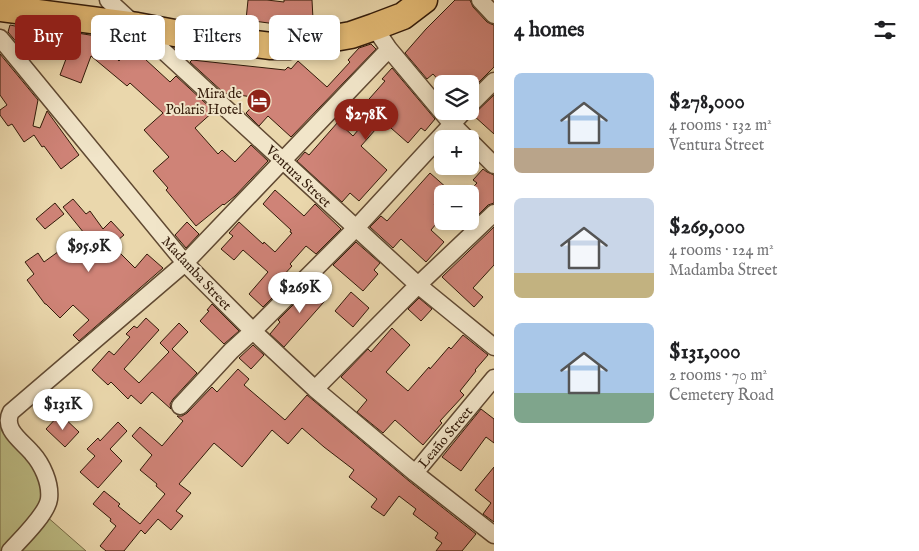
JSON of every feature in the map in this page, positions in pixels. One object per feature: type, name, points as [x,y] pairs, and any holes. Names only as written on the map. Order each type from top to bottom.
[{"type":"highway","points":[[165,31],[271,46],[289,46],[341,37],[374,27],[403,16],[424,0]]},
{"type":"highway","points":[[0,8],[91,20]]},
{"type":"street","name":"Ventura Street","points":[[108,0],[125,15]]},
{"type":"street","points":[[480,0],[494,15]]},
{"type":"street","points":[[374,27],[389,49],[459,130]]},
{"type":"street","name":"Madamba Street","points":[[0,38],[185,263],[253,331],[315,389],[415,473],[494,535]]},
{"type":"street","points":[[10,551],[38,519],[49,500],[48,485],[41,466],[9,426],[8,417],[10,412],[185,263],[389,49]]},
{"type":"street","name":"Ventura Street","points":[[165,52],[418,285],[494,347]]},
{"type":"street","points":[[479,96],[494,81]]},
{"type":"street","points":[[180,406],[230,351],[253,331],[356,228],[455,120]]},
{"type":"street","points":[[479,150],[494,165]]},
{"type":"street","points":[[315,389],[418,285],[494,213]]},
{"type":"street","name":"Leaño Street","points":[[415,473],[494,378]]},
{"type":"green space","points":[[0,426],[40,467],[45,515],[86,551],[0,551]]},
{"type":"building","points":[[248,0],[284,2],[284,0],[312,0],[313,15],[269,15],[269,23],[259,22],[259,15],[246,15]]},
{"type":"building","points":[[455,0],[470,0],[473,7],[487,22],[494,25],[494,67],[479,82],[479,75],[433,74],[427,79],[405,53]]},
{"type":"building","points":[[10,25],[15,26],[15,40],[8,32]]},
{"type":"building","points":[[81,34],[91,35],[91,56],[81,83],[60,75],[66,60],[81,60]]},
{"type":"building","points":[[371,44],[376,49],[291,137],[268,116],[259,126],[246,113],[260,98],[224,93],[190,62],[192,60],[285,70],[288,67],[291,69],[298,61],[327,87],[350,62],[348,60],[359,48]]},
{"type":"building","points":[[0,54],[38,100],[33,126],[40,128],[47,111],[79,155],[61,169],[34,135],[24,142],[12,124],[8,126],[0,115],[0,110],[7,105],[0,95]]},
{"type":"building","points":[[96,60],[146,60],[170,82],[176,76],[214,111],[195,128],[218,154],[222,150],[235,162],[251,145],[268,161],[235,196],[196,226],[153,171],[169,157],[144,130],[163,113],[130,83],[127,86]]},
{"type":"building","points":[[392,68],[434,120],[425,131],[421,128],[408,143],[383,121],[361,146],[387,170],[359,201],[350,193],[342,202],[297,161],[305,152],[309,155],[338,122],[353,136],[371,115],[362,107],[385,81],[382,79]]},
{"type":"building","points":[[494,95],[494,134],[479,120],[479,109]]},
{"type":"building","points":[[483,169],[494,175],[494,203],[488,205],[479,214],[479,185],[475,185],[477,183],[473,180]]},
{"type":"building","points":[[430,173],[444,185],[434,185],[434,226],[431,230],[444,242],[426,262],[401,239],[393,248],[370,227],[381,216],[387,221]]},
{"type":"building","points":[[275,190],[304,216],[315,204],[341,229],[316,254],[306,246],[290,264],[292,266],[282,277],[288,282],[263,307],[249,294],[268,272],[243,250],[234,260],[221,249],[233,236],[229,233],[239,222],[263,244],[264,242],[275,252],[292,233],[263,204]]},
{"type":"building","points":[[73,199],[86,214],[90,211],[103,229],[111,221],[124,235],[112,245],[135,268],[147,254],[163,268],[79,341],[73,335],[89,320],[73,305],[60,318],[45,304],[27,280],[34,274],[25,262],[38,253],[44,262],[84,233],[63,207]]},
{"type":"building","points":[[55,203],[64,214],[45,229],[36,219]]},
{"type":"building","points":[[187,222],[199,234],[186,248],[175,235]]},
{"type":"building","points":[[494,227],[494,265],[473,288],[483,297],[474,307],[442,277]]},
{"type":"building","points":[[356,242],[380,263],[374,270],[378,274],[363,291],[333,265]]},
{"type":"building","points":[[317,281],[331,294],[284,347],[270,334],[280,322],[278,320]]},
{"type":"building","points":[[351,292],[369,308],[353,327],[335,311]]},
{"type":"building","points":[[419,298],[432,309],[421,321],[408,309]]},
{"type":"building","points":[[212,304],[239,331],[224,344],[200,321],[209,311],[207,310]]},
{"type":"building","points":[[146,318],[159,330],[124,369],[139,383],[169,352],[160,343],[179,323],[188,332],[172,349],[197,373],[173,399],[170,404],[171,409],[152,392],[141,404],[131,395],[128,399],[111,382],[108,385],[92,370],[109,351],[114,355],[130,337],[126,334],[134,326],[137,328]]},
{"type":"building","points":[[392,328],[410,345],[386,372],[408,391],[429,367],[430,369],[449,347],[451,349],[463,335],[488,355],[460,391],[464,395],[440,421],[442,423],[423,445],[395,420],[383,433],[357,412],[367,400],[341,377],[368,349],[371,352]]},
{"type":"building","points":[[253,345],[264,355],[251,369],[239,358]]},
{"type":"building","points":[[238,369],[249,379],[244,385],[285,420],[307,395],[409,481],[476,534],[462,551],[436,551],[442,543],[435,538],[438,533],[413,514],[416,509],[399,496],[384,516],[371,507],[377,499],[349,477],[354,470],[302,428],[288,444],[272,430],[242,467],[214,443],[179,484],[191,493],[176,511],[183,516],[171,530],[158,519],[145,534],[141,530],[124,551],[106,551],[100,546],[116,526],[110,521],[111,519],[93,504],[104,491],[120,504],[118,506],[140,524],[165,494],[156,486],[157,484],[140,470],[152,455],[132,436],[140,427],[162,446],[183,421],[177,416],[187,413],[212,387],[217,392]]},
{"type":"building","points":[[481,409],[494,419],[494,443],[486,437],[461,471],[442,457]]},
{"type":"building","points":[[60,414],[79,432],[65,447],[46,429]]},
{"type":"building","points":[[118,422],[127,431],[110,449],[122,461],[98,488],[80,472],[95,456],[87,449],[98,438],[100,441]]},
{"type":"building","points":[[494,467],[494,522],[483,514],[491,503],[475,490]]},
{"type":"place","name":"Mira de Polaris Hotel","points":[[259,101]]}]
